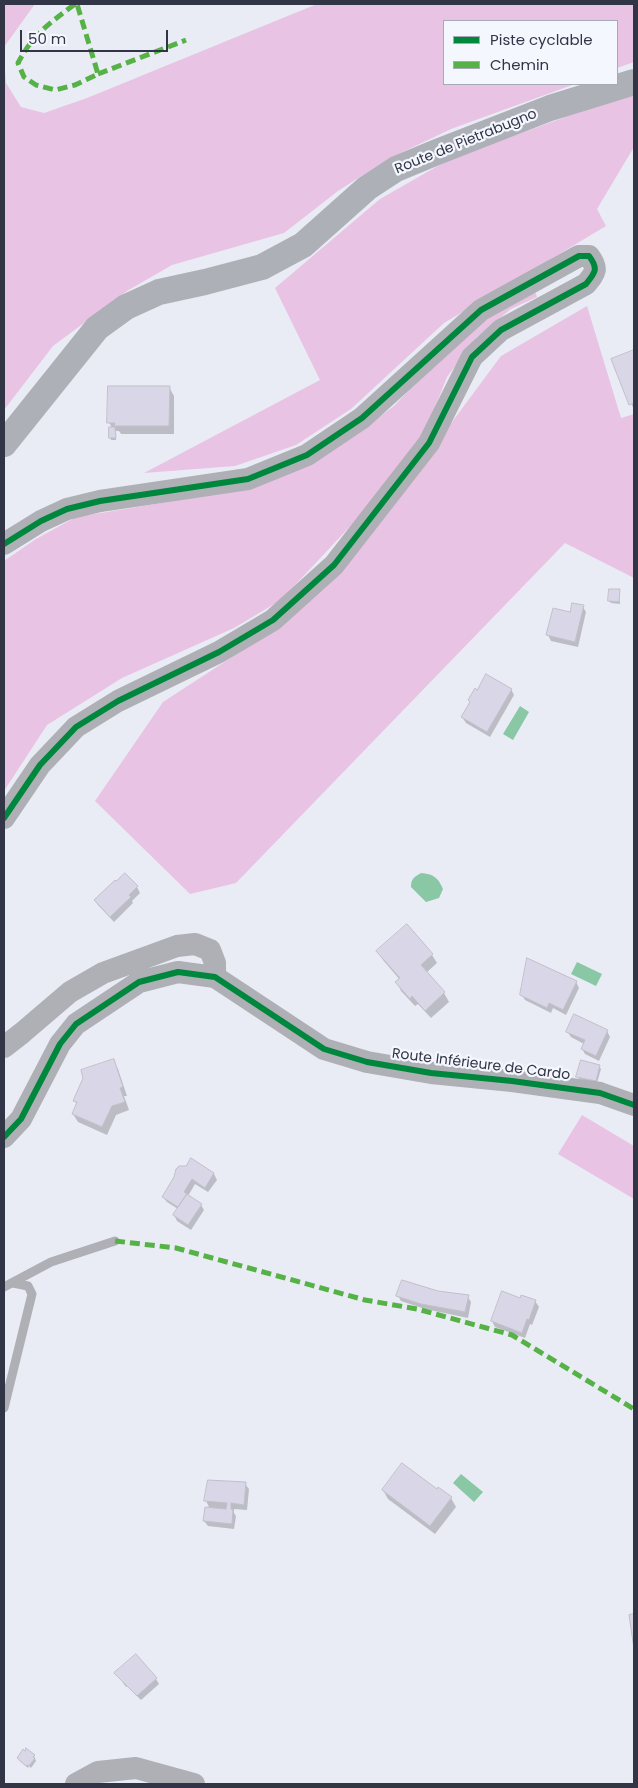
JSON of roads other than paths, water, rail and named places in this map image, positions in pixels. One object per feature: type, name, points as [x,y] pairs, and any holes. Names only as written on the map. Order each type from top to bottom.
[{"type":"main road","name":"Route de Pietrabugno","points":[[4,444],[97,328],[126,307],[158,292],[262,267],[303,245],[367,188],[396,169],[550,108],[634,82]]},
{"type":"street","points":[[4,544],[41,521],[67,509],[100,501],[248,479],[307,456],[362,418],[482,310],[579,256],[589,256],[595,264],[595,274],[586,284],[501,330],[472,357],[429,443],[334,565],[273,620],[219,652],[118,701],[76,727],[40,765],[4,818]]},
{"type":"street","points":[[4,1047],[70,992],[103,973],[177,946],[195,944],[210,950],[215,962],[215,977]]},
{"type":"street","name":"Route Inférieure de Cardo","points":[[4,1137],[21,1118],[60,1044],[76,1024],[139,982],[178,972],[215,977],[324,1049],[367,1062],[430,1074],[512,1081],[600,1093],[634,1105]]},
{"type":"street","points":[[76,1784],[98,1772],[136,1768],[194,1784]]},
{"type":"lane","points":[[4,1287],[52,1262],[115,1241]]},
{"type":"lane","points":[[4,1408],[32,1294],[28,1286],[13,1283]]}]
